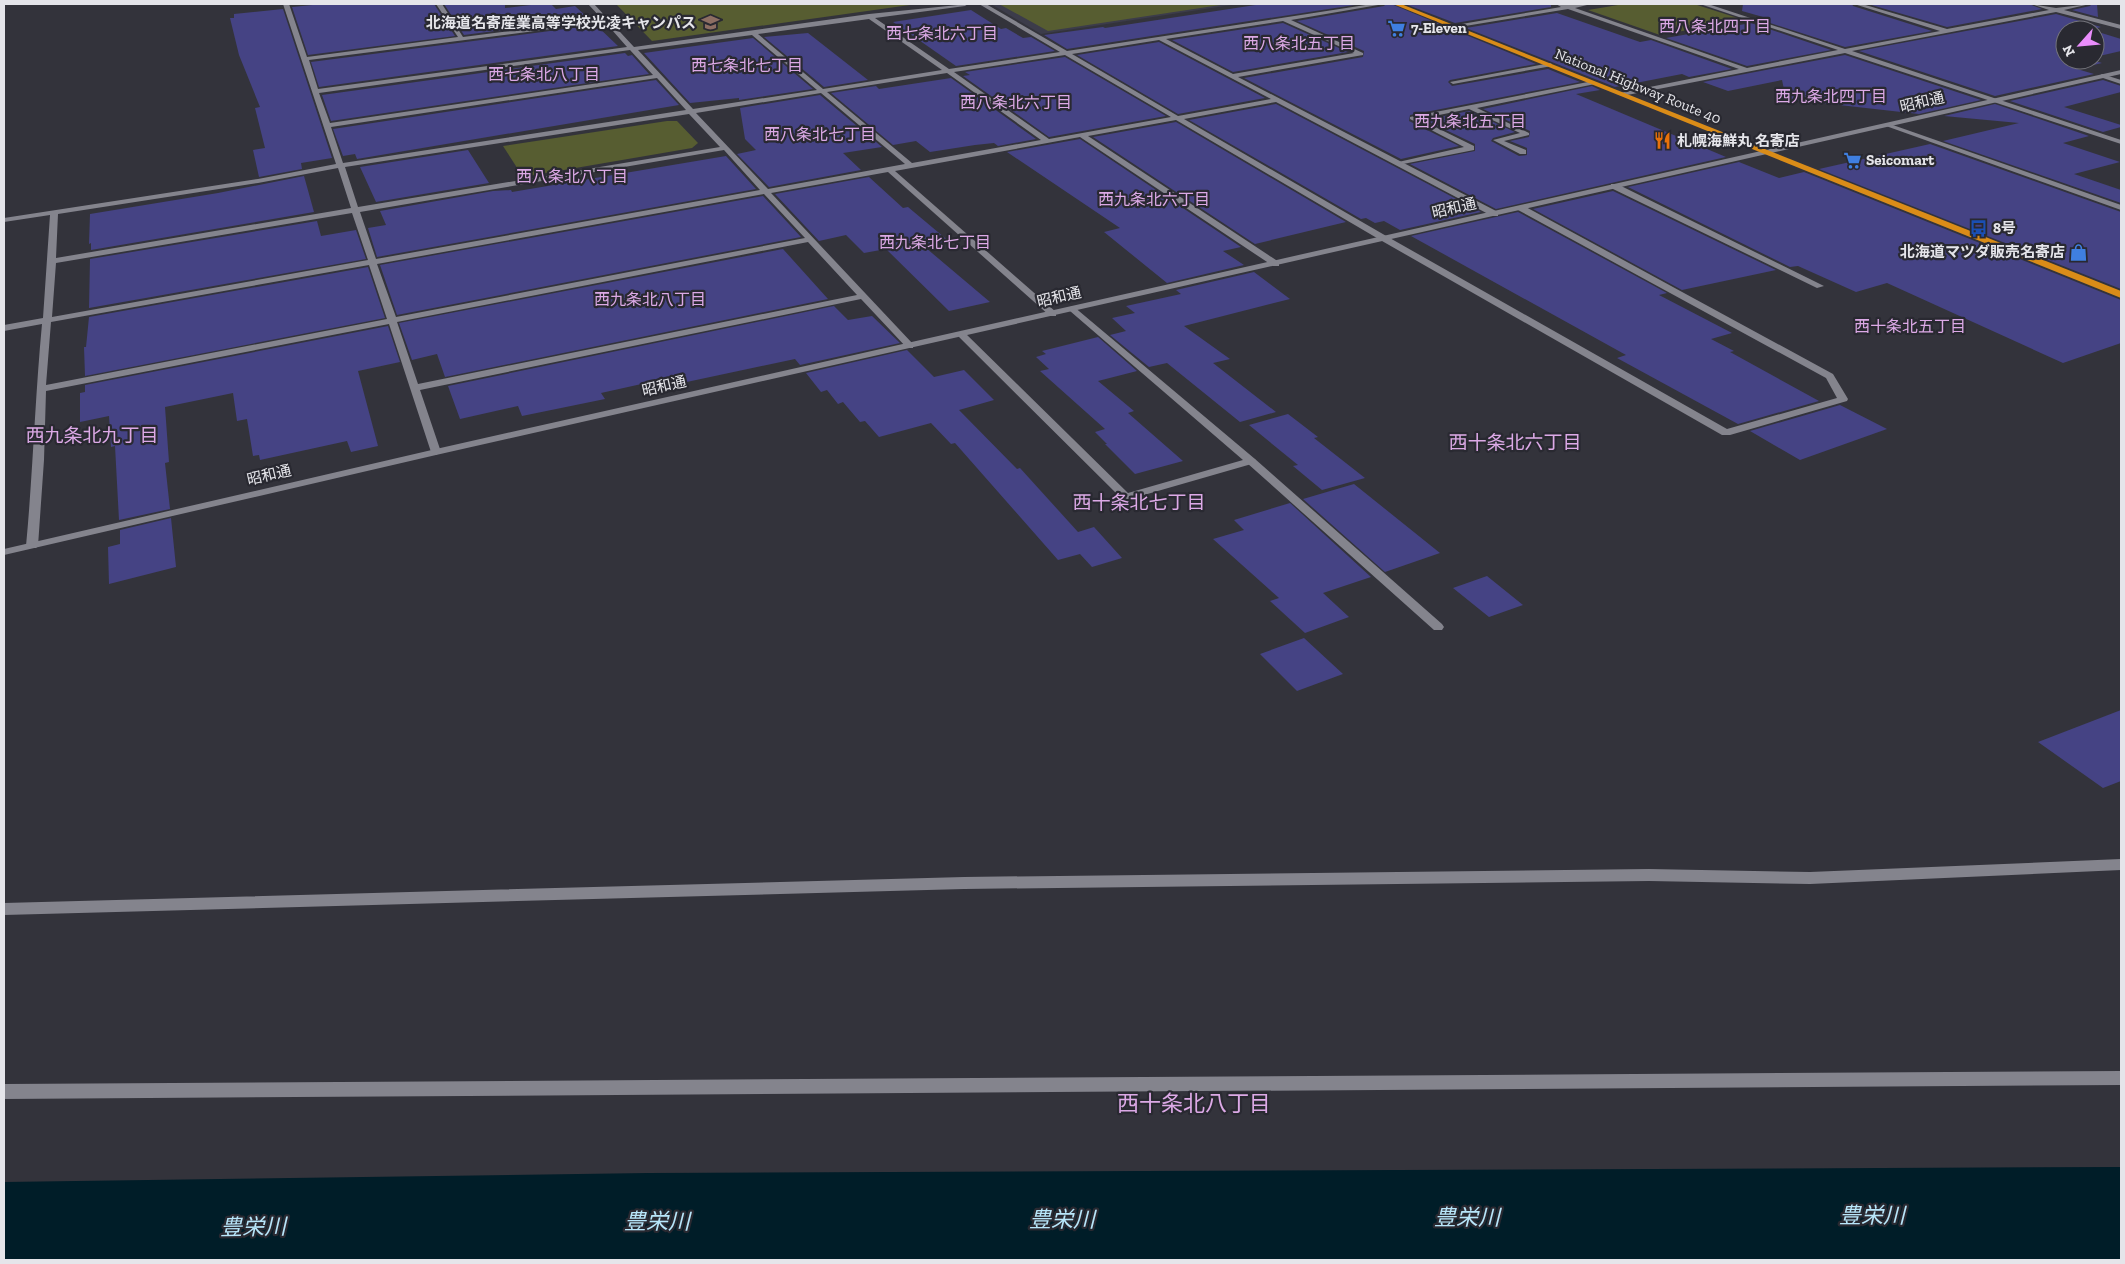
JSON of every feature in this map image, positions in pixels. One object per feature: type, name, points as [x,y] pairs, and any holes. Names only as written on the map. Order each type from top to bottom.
[{"type":"highway","name":"National Highway Route 40","points":[[1396,4],[2121,295]]},
{"type":"street","points":[[286,4],[339,166],[374,261],[391,320],[436,452]]},
{"type":"street","points":[[439,4],[462,39]]},
{"type":"street","points":[[591,4],[910,346]]},
{"type":"street","points":[[316,91],[965,4]]},
{"type":"street","points":[[982,4],[1385,239],[1726,433],[1843,398],[1830,376],[1521,208]]},
{"type":"street","points":[[4,220],[258,182],[339,166],[821,90],[1381,4]]},
{"type":"street","points":[[1559,4],[1747,70]]},
{"type":"street","points":[[1453,26],[1588,4]]},
{"type":"street","points":[[1703,4],[2121,142]]},
{"type":"street","points":[[1857,4],[1950,31]]},
{"type":"street","points":[[2034,4],[2121,27]]},
{"type":"street","points":[[1622,94],[2087,4]]},
{"type":"street","points":[[869,16],[1046,140]]},
{"type":"street","points":[[1232,76],[1361,54],[1284,19]]},
{"type":"street","points":[[305,59],[606,20]]},
{"type":"street","points":[[752,32],[910,165]]},
{"type":"street","points":[[1159,38],[1495,214]]},
{"type":"street","points":[[1453,82],[1550,65]]},
{"type":"street","name":"昭和通","points":[[4,552],[436,452],[2121,72]]},
{"type":"street","points":[[326,126],[658,76]]},
{"type":"street","points":[[2102,76],[2121,82]]},
{"type":"street","points":[[1398,163],[1471,148],[1412,118],[1593,83]]},
{"type":"street","points":[[4,328],[1276,100]]},
{"type":"street","points":[[1470,107],[1528,134],[1497,140],[1523,152]]},
{"type":"street","points":[[1888,125],[2121,208]]},
{"type":"street","points":[[1080,134],[1276,264]]},
{"type":"street","points":[[52,260],[725,148]]},
{"type":"street","points":[[889,169],[1053,314]]},
{"type":"street","points":[[1614,186],[1820,286]]},
{"type":"street","points":[[32,546],[40,460],[41,389],[52,260],[54,212]]},
{"type":"street","points":[[41,389],[811,239]]},
{"type":"street","points":[[414,388],[863,296]]},
{"type":"street","points":[[1073,309],[1251,461],[1438,627]]},
{"type":"street","points":[[961,334],[1126,496],[1251,461]]},
{"type":"street","points":[[4,909],[964,883],[1649,875],[1810,878],[2121,864]]},
{"type":"street","points":[[4,1092],[2121,1078]]},
{"type":"shaded area","points":[[991,4],[1238,4],[1041,34]]},
{"type":"green space","name":"北海道名寄産業高等学校光凌キャンパス","points":[[616,4],[917,4],[652,41]]},
{"type":"green space","points":[[999,4],[1227,4],[1048,31]]},
{"type":"green space","points":[[1624,4],[1694,4],[1744,20],[1660,35],[1588,10]]},
{"type":"green space","points":[[677,121],[698,143],[692,148],[523,177],[503,146]]},
{"type":"building","points":[[323,4],[434,4],[455,36],[308,55],[292,7]]},
{"type":"building","points":[[444,4],[505,4],[505,8],[551,4],[556,9],[575,6],[589,19],[464,35]]},
{"type":"building","points":[[1262,4],[1361,4],[1067,49],[1044,35],[1105,28]]},
{"type":"building","points":[[1391,4],[1536,64],[1450,80],[1448,82],[1452,86],[1548,69],[1580,82],[1410,115],[1409,121],[1459,146],[1401,159],[1244,78],[1363,57],[1364,51],[1297,21],[1384,6]]},
{"type":"building","points":[[1405,4],[1551,4],[1551,7],[1455,23]]},
{"type":"building","points":[[1743,4],[1852,4],[1853,6],[1932,31],[1845,47],[1764,21],[1770,19],[1742,11]]},
{"type":"building","points":[[1868,4],[2029,4],[2042,9],[1947,27]]},
{"type":"building","points":[[2097,4],[2098,17],[2072,10],[2090,6]]},
{"type":"building","points":[[283,9],[332,158],[301,163],[302,169],[259,177],[253,150],[265,148],[255,108],[260,107],[239,55],[230,18],[234,18],[234,14]]},
{"type":"building","points":[[971,10],[1001,29],[1006,28],[1023,38],[1031,37],[1055,51],[956,66],[893,22]]},
{"type":"building","points":[[1557,13],[1640,42],[1651,40],[1732,69],[1689,77],[1682,74],[1615,87],[1466,28]]},
{"type":"building","points":[[2056,14],[2077,20],[2055,20],[2055,70],[2080,70],[2094,74],[1995,96],[1859,51]]},
{"type":"building","points":[[1283,23],[1348,52],[1233,72],[1172,40]]},
{"type":"building","points":[[1751,23],[1831,50],[1747,66],[1666,38]]},
{"type":"building","points":[[596,25],[618,46],[319,87],[311,62]]},
{"type":"building","points":[[808,33],[868,80],[824,87],[764,37]]},
{"type":"building","points":[[2105,34],[2121,39],[2121,51],[2105,55]]},
{"type":"building","points":[[753,38],[813,89],[739,100],[739,98],[690,103],[644,53]]},
{"type":"building","points":[[1159,42],[1265,98],[1178,114],[1077,55]]},
{"type":"building","points":[[625,53],[628,56],[632,55],[649,74],[331,121],[322,95]]},
{"type":"building","points":[[1845,55],[1981,100],[1919,114],[1786,99],[1782,80],[1728,91],[1703,82]]},
{"type":"building","points":[[1065,57],[1166,116],[1049,137],[963,76],[970,75],[965,72]]},
{"type":"building","points":[[951,78],[1036,139],[998,146],[994,143],[930,152],[916,141],[893,145],[831,93],[876,86],[879,89]]},
{"type":"building","points":[[656,80],[679,105],[357,159],[355,154],[343,156],[333,129]]},
{"type":"building","points":[[2103,80],[2121,86],[2121,92],[2064,107],[2121,125],[2121,127],[2103,132],[2010,101]]},
{"type":"building","points":[[1592,86],[1600,90],[1576,94],[1726,157],[1496,209],[1410,164],[1475,151],[1475,144],[1425,120],[1469,111],[1515,132],[1493,138],[1491,141],[1519,156],[1527,155],[1527,148],[1510,141],[1529,137],[1530,131],[1483,109]]},
{"type":"building","points":[[820,95],[882,147],[843,153],[861,170],[769,187],[737,154],[756,150],[745,139],[740,108]]},
{"type":"building","points":[[1276,104],[1481,212],[1400,230],[1384,221],[1375,223],[1366,218],[1361,219],[1189,120]]},
{"type":"building","points":[[1995,104],[2089,136],[2063,143],[2120,162],[2074,174],[2121,190],[2121,203],[1943,141],[2019,123],[1944,116]]},
{"type":"building","points":[[1176,122],[1346,222],[1255,244],[1093,137]]},
{"type":"building","points":[[1080,139],[1241,247],[1223,251],[1244,265],[1167,283],[1104,232],[1120,228],[1007,152]]},
{"type":"building","points":[[1930,144],[2121,212],[2121,289],[1819,169]]},
{"type":"building","points":[[468,150],[489,183],[376,202],[360,167]]},
{"type":"building","points":[[726,156],[756,189],[377,257],[368,228],[386,225],[380,211],[493,191],[511,190],[512,192]]},
{"type":"building","points":[[1739,162],[1779,178],[1804,172],[2121,300],[2121,343],[2063,363],[1887,283],[1856,292],[1798,266],[1790,267],[1628,187]]},
{"type":"building","points":[[304,176],[314,212],[91,250],[91,243],[89,244],[90,214],[218,193]]},
{"type":"building","points":[[869,177],[903,208],[908,207],[951,243],[926,248],[990,302],[949,311],[886,249],[864,253],[846,235],[819,241],[775,194]]},
{"type":"building","points":[[1613,191],[1776,270],[1682,290],[1533,209]]},
{"type":"building","points":[[763,196],[801,237],[397,315],[380,265]]},
{"type":"building","points":[[1518,212],[1667,293],[1659,295],[1732,333],[1711,339],[1734,351],[1730,352],[1819,401],[1738,424],[1617,358],[1626,355],[1411,236]]},
{"type":"building","points":[[317,221],[321,236],[356,230],[366,259],[89,308],[90,259]]},
{"type":"building","points":[[783,249],[828,299],[445,377],[437,354],[412,360],[399,323]]},
{"type":"building","points":[[368,267],[385,318],[85,376],[84,347],[86,347],[89,317]]},
{"type":"building","points":[[1254,272],[1290,299],[1184,326],[1230,359],[1213,363],[1276,412],[1240,422],[1167,363],[1149,367],[1110,335],[1126,331],[1112,318],[1135,313],[1126,306],[1181,294],[1176,290]]},
{"type":"building","points":[[834,306],[848,320],[872,316],[900,343],[800,365],[795,359],[668,386],[664,379],[601,393],[605,399],[522,416],[518,406],[460,419],[448,386]]},
{"type":"building","points":[[388,326],[400,362],[358,371],[378,446],[351,452],[347,441],[260,460],[259,455],[253,456],[247,419],[237,421],[233,393],[165,407],[169,462],[165,463],[170,509],[119,520],[115,446],[111,447],[109,416],[80,422],[80,393],[85,392],[85,385]]},
{"type":"building","points":[[1098,337],[1137,371],[1098,381],[1134,411],[1128,413],[1183,461],[1135,474],[1095,432],[1105,429],[1040,371],[1049,369],[1036,357],[1046,354],[1042,351]]},
{"type":"building","points":[[907,350],[934,377],[964,370],[994,400],[959,410],[1017,469],[1020,468],[1078,532],[1094,527],[1122,558],[1092,567],[1080,554],[1058,560],[955,443],[951,444],[931,423],[879,437],[865,421],[860,422],[843,402],[838,404],[827,390],[821,392],[806,373]]},
{"type":"building","points":[[1840,405],[1887,429],[1800,460],[1750,431]]},
{"type":"building","points":[[1288,414],[1318,437],[1314,438],[1365,478],[1322,490],[1293,466],[1298,465],[1249,425]]},
{"type":"building","points":[[1354,484],[1440,553],[1385,572],[1303,499]]},
{"type":"building","points":[[1290,503],[1371,577],[1323,593],[1349,617],[1305,633],[1270,601],[1279,598],[1213,539],[1244,530],[1234,520]]},
{"type":"building","points":[[171,518],[176,567],[109,584],[108,547],[120,544],[120,530]]},
{"type":"building","points":[[1487,576],[1523,605],[1489,617],[1453,588]]},
{"type":"building","points":[[1304,638],[1343,674],[1297,691],[1260,654]]},
{"type":"building","points":[[2121,710],[2121,781],[2103,788],[2038,742]]},
{"type":"waterway","name":"豊栄川","points":[[4,1230],[648,1221],[2121,1214]]},
{"type":"place","name":"北海道名寄産業高等学校光凌キャンパス","points":[[710,23]]},
{"type":"place","name":"7-Eleven","points":[[1397,28]]},
{"type":"place","name":"札幌海鮮丸 名寄店","points":[[1663,141]]},
{"type":"place","name":"Seicomart","points":[[1852,160]]},
{"type":"place","name":"8号","points":[[1979,228]]},
{"type":"place","name":"北海道マツダ販売名寄店","points":[[2079,252]]},
{"type":"district","name":"西八条北四丁目","points":[[1715,26]]},
{"type":"district","name":"西七条北六丁目","points":[[942,33]]},
{"type":"district","name":"西八条北五丁目","points":[[1299,43]]},
{"type":"district","name":"西七条北七丁目","points":[[747,65]]},
{"type":"district","name":"西七条北八丁目","points":[[544,74]]},
{"type":"district","name":"西九条北四丁目","points":[[1831,96]]},
{"type":"district","name":"西八条北六丁目","points":[[1016,102]]},
{"type":"district","name":"西九条北五丁目","points":[[1470,121]]},
{"type":"district","name":"西八条北七丁目","points":[[820,134]]},
{"type":"district","name":"西八条北八丁目","points":[[572,176]]},
{"type":"district","name":"西九条北六丁目","points":[[1154,199]]},
{"type":"district","name":"西九条北七丁目","points":[[935,242]]},
{"type":"district","name":"西九条北八丁目","points":[[650,299]]},
{"type":"district","name":"西十条北五丁目","points":[[1910,326]]},
{"type":"district","name":"西九条北九丁目","points":[[92,435]]},
{"type":"district","name":"西十条北六丁目","points":[[1515,442]]},
{"type":"district","name":"西十条北七丁目","points":[[1139,502]]},
{"type":"district","name":"西十条北八丁目","points":[[1194,1103]]}]
